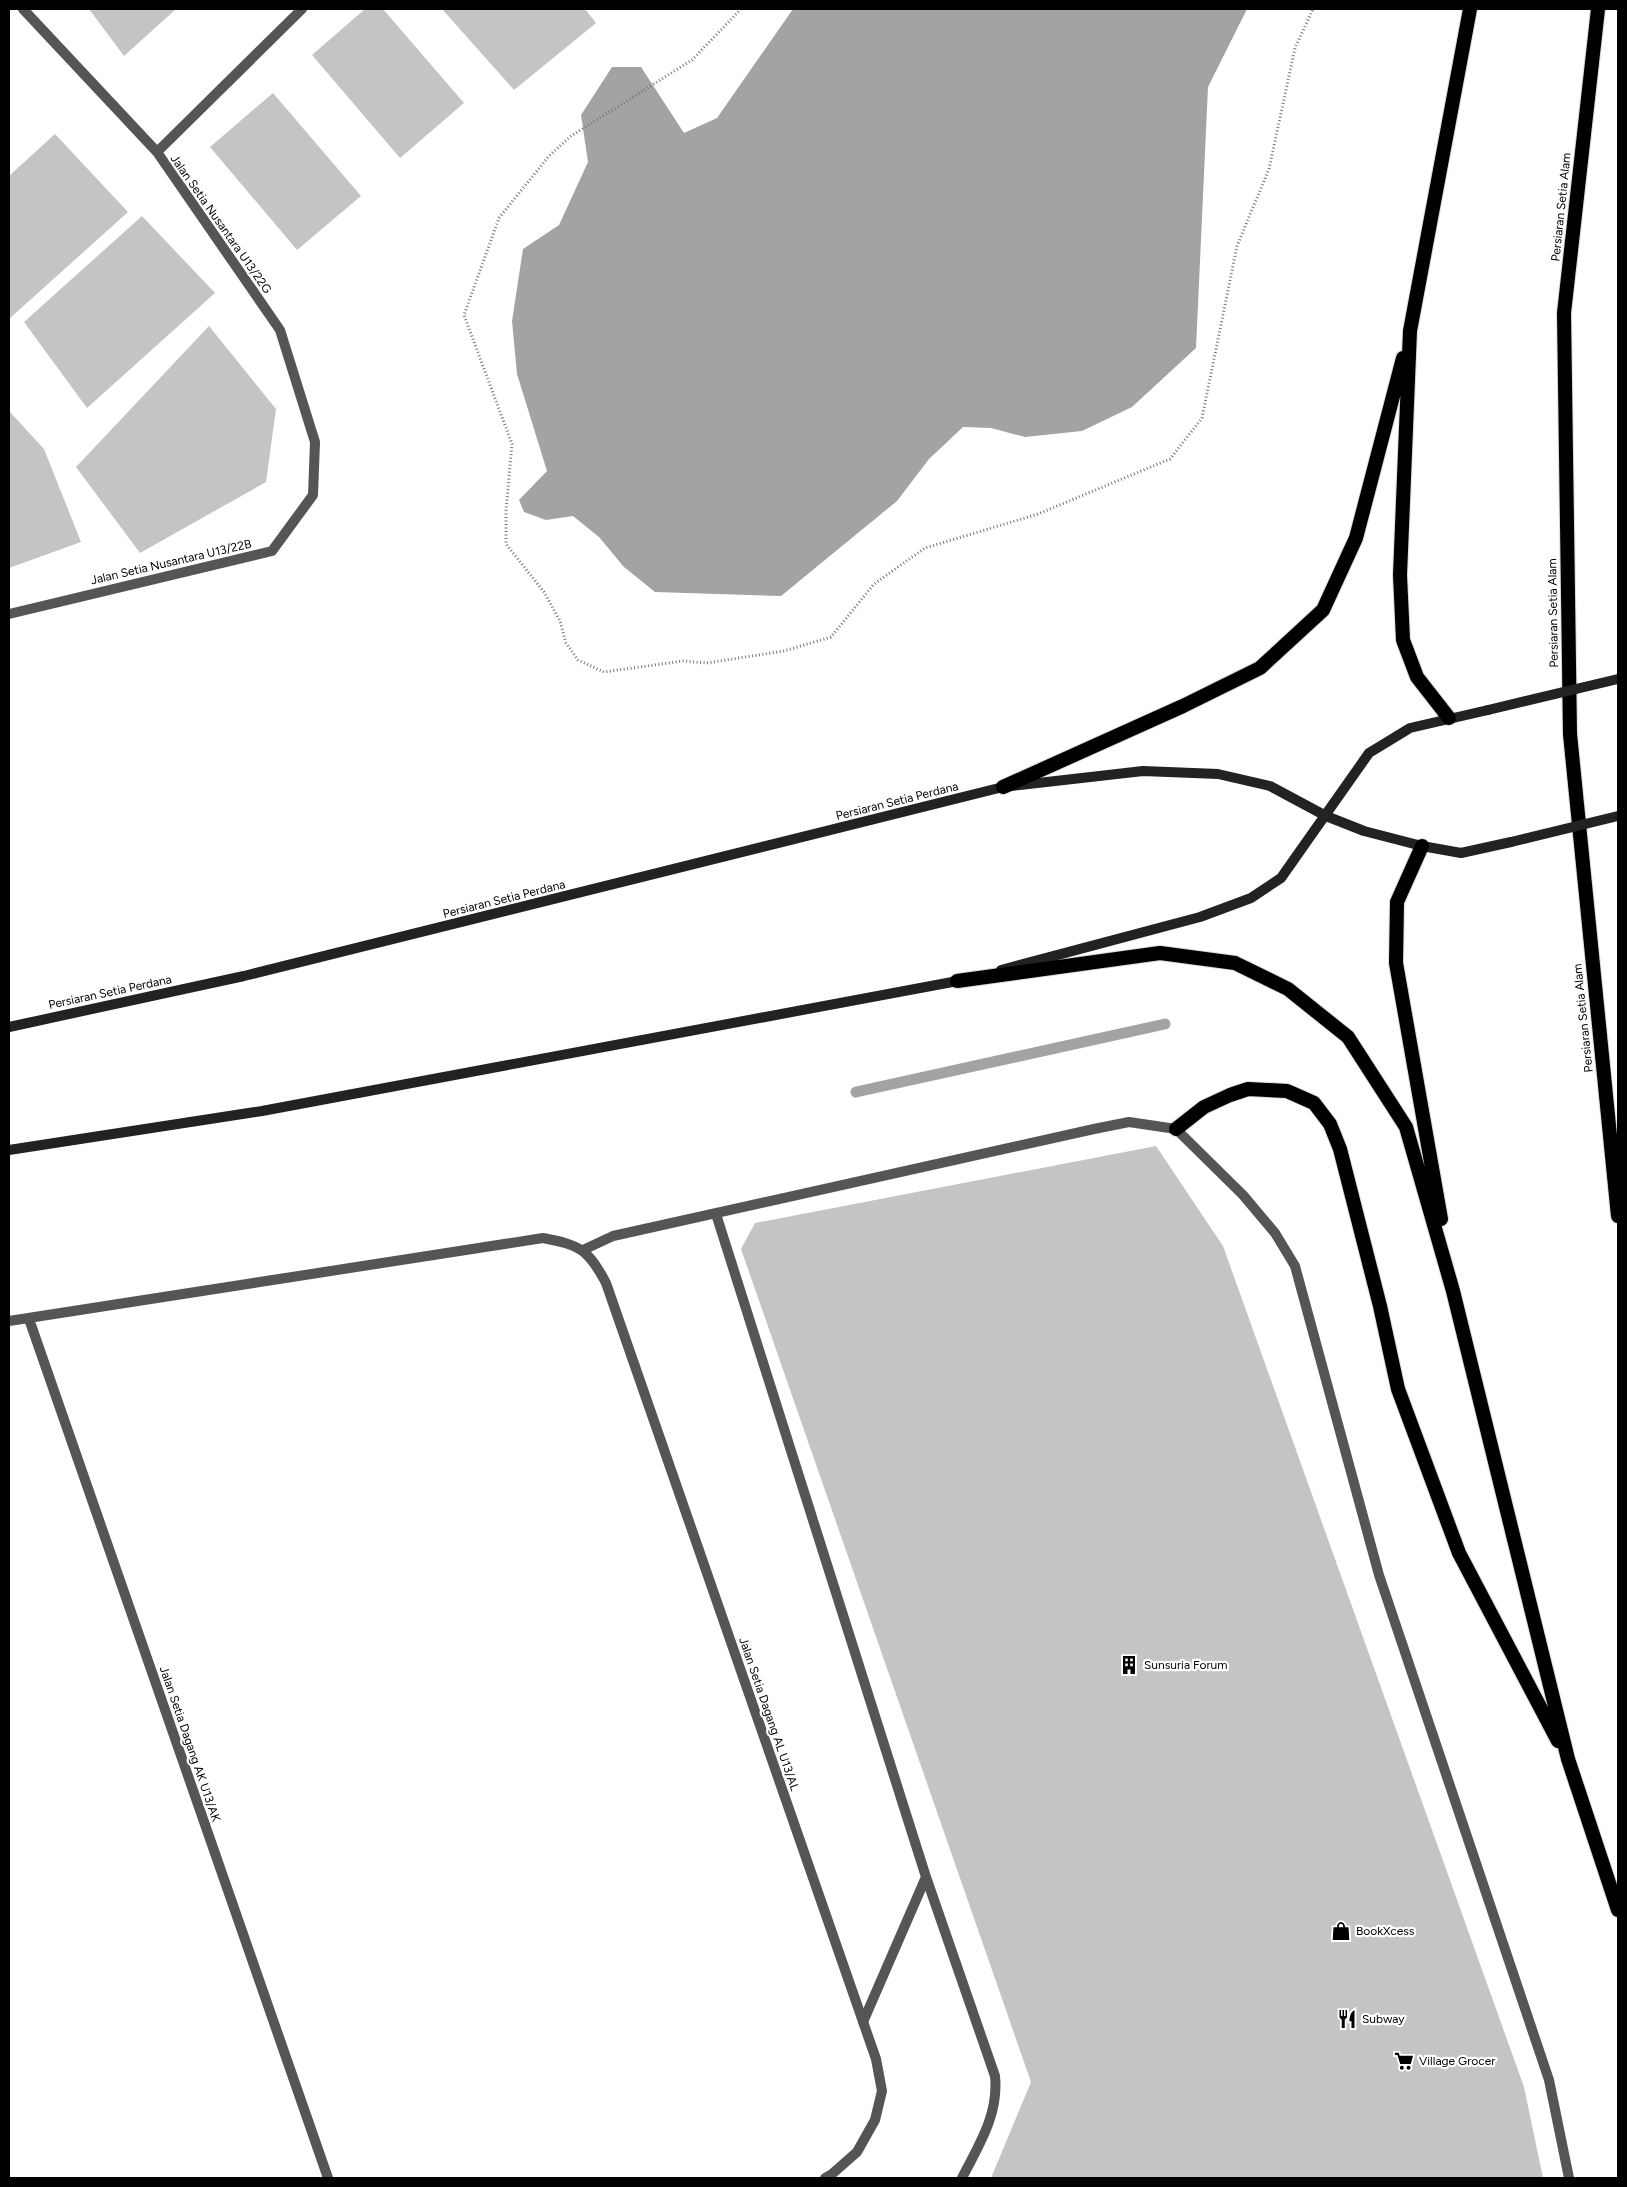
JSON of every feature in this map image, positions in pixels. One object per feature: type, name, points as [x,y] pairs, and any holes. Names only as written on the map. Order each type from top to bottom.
[{"type":"highway","points":[[1003,787],[1183,706],[1260,668],[1323,610],[1356,538],[1410,331],[1470,9]]},
{"type":"highway","name":"Persiaran Setia Alam","points":[[1598,9],[1564,313],[1570,734],[1618,1216]]},
{"type":"highway","points":[[1410,331],[1400,575],[1403,640],[1417,677],[1449,718]]},
{"type":"highway","points":[[1422,846],[1398,902],[1396,963],[1453,1291]]},
{"type":"highway","points":[[957,981],[1160,953],[1235,963],[1288,989],[1348,1037],[1406,1127],[1453,1291],[1568,1759],[1618,1910]]},
{"type":"highway","points":[[1176,1129],[1204,1107],[1230,1095],[1248,1090],[1287,1091],[1314,1103],[1330,1124],[1340,1149],[1380,1306],[1398,1389],[1459,1553],[1568,1759]]},
{"type":"main road","points":[[9,1150],[262,1112],[957,981],[1200,917],[1251,898],[1281,878],[1369,753],[1410,728],[1618,679]]},
{"type":"main road","name":"Persiaran Setia Perdana","points":[[9,1027],[244,976],[1003,787],[1143,771],[1218,774],[1270,786],[1326,816],[1364,831],[1422,846],[1461,853],[1618,816]]},
{"type":"street","name":"Jalan Setia Nusantara U13/22G","points":[[23,9],[157,152],[280,330],[315,442],[313,495]]},
{"type":"street","points":[[157,152],[302,9]]},
{"type":"street","name":"Jalan Setia Nusantara U13/22B","points":[[9,614],[272,551],[313,495]]},
{"type":"street","points":[[9,1322],[542,1238],[566,1242],[583,1250],[613,1236],[1094,1129],[1129,1122],[1176,1129],[1243,1196],[1275,1233],[1294,1266],[1379,1575],[1549,2080],[1569,2178]]},
{"type":"street","points":[[716,1214],[926,1877],[995,2076],[995,2103],[992,2116],[962,2178]]},
{"type":"street","name":"Jalan Setia Dagang AL U13/AL","points":[[583,1250],[595,1262],[606,1282],[876,2059],[882,2091],[875,2120],[857,2152],[832,2174],[824,2178]]},
{"type":"street","name":"Jalan Setia Dagang AK U13/AK","points":[[29,1319],[328,2178]]},
{"type":"street","points":[[863,2022],[926,1877]]},
{"type":"path","points":[[741,9],[692,60],[571,136],[549,156],[499,218],[464,315],[512,444],[506,510],[506,544],[544,592],[560,622],[566,643],[578,660],[604,672],[683,662],[707,662],[784,650],[831,637],[874,584],[925,548],[1038,514],[1170,459],[1202,418],[1237,246],[1268,169],[1295,48],[1313,9]]},
{"type":"shaded area","points":[[793,9],[1247,9],[1208,87],[1196,348],[1132,407],[1082,431],[1025,437],[991,428],[963,427],[929,459],[897,501],[781,596],[655,592],[624,567],[599,537],[573,516],[546,520],[524,512],[519,500],[547,471],[517,374],[512,321],[523,249],[559,225],[588,162],[581,115],[612,67],[641,67],[684,133],[717,118]]},
{"type":"building","points":[[89,9],[176,9],[124,56]]},
{"type":"building","points":[[365,9],[383,9],[464,103],[400,158],[312,55]]},
{"type":"building","points":[[442,9],[585,9],[596,23],[514,90]]},
{"type":"building","points":[[273,93],[361,196],[297,250],[210,147]]},
{"type":"building","points":[[55,134],[128,212],[9,319],[9,176]]},
{"type":"building","points":[[142,216],[215,293],[87,408],[24,322]]},
{"type":"building","points":[[209,326],[276,409],[266,482],[140,553],[76,467]]},
{"type":"building","points":[[9,411],[44,449],[81,542],[9,568]]},
{"type":"building","name":"Sunsuria Forum","points":[[1156,1146],[1223,1246],[1524,2087],[1543,2178],[991,2178],[1031,2082],[741,1249],[755,1223]]},
{"type":"waterway","points":[[856,1092],[1165,1024]]},
{"type":"place","name":"Sunsuria Forum","points":[[1129,1665]]},
{"type":"place","name":"BookXcess","points":[[1341,1931]]},
{"type":"place","name":"Subway","points":[[1347,2019]]},
{"type":"place","name":"Village Grocer","points":[[1404,2061]]}]
